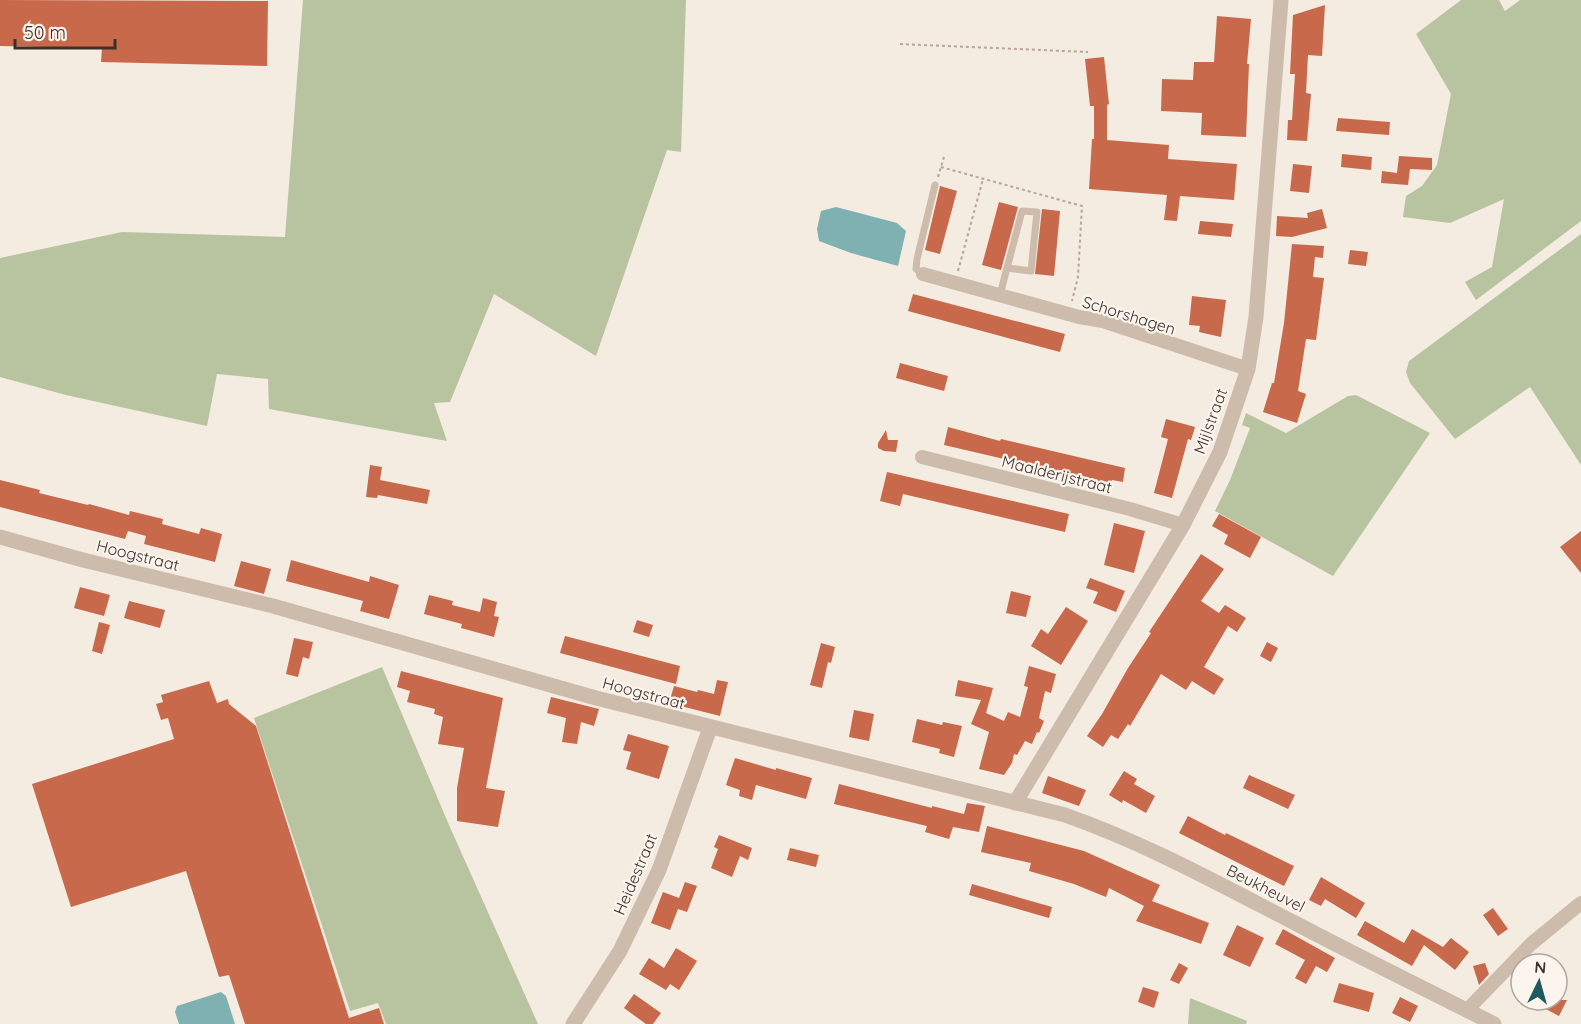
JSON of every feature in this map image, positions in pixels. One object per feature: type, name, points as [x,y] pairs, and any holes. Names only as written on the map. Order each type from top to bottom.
[{"type":"street","name":"Mijlstraat","points":[[1014,803],[1183,525],[1220,452],[1248,369],[1256,317],[1282,0]]},
{"type":"street","name":"Schorshagen","points":[[923,274],[1078,317],[1102,321],[1230,365],[1248,369]]},
{"type":"street","name":"Maalderijstraat","points":[[922,457],[1130,509],[1183,525]]},
{"type":"street","name":"Hoogstraat","points":[[0,537],[83,560],[269,602],[596,699],[1014,803]]},
{"type":"street","name":"Heidestraat","points":[[573,1024],[620,951],[659,870],[710,728]]},
{"type":"street","name":"Beukheuvel","points":[[1014,803],[1065,815],[1131,840],[1494,1024]]},
{"type":"street","points":[[1467,1010],[1531,944],[1581,903]]},
{"type":"lane","name":"Schorshagen","points":[[923,274],[916,269],[916,259],[935,185]]},
{"type":"lane","points":[[1000,295],[1007,268],[1022,211],[1037,212],[1031,271],[1007,268]]},
{"type":"path","points":[[900,44],[1088,52]]},
{"type":"path","points":[[935,185],[944,157]]},
{"type":"path","points":[[955,283],[983,178]]},
{"type":"green space","points":[[303,0],[686,0],[681,152],[667,150],[596,356],[494,294],[450,402],[434,403],[447,441],[269,409],[268,379],[217,374],[207,426],[66,395],[0,377],[0,258],[122,232],[285,237]]},
{"type":"green space","points":[[1461,0],[1499,0],[1505,11],[1520,0],[1581,0],[1581,221],[1476,300],[1465,282],[1492,267],[1504,199],[1450,223],[1403,217],[1406,196],[1422,186],[1437,165],[1451,94],[1416,34]]},
{"type":"green space","points":[[1581,234],[1581,465],[1530,387],[1455,439],[1410,383],[1406,372],[1409,361]]},
{"type":"green space","points":[[1356,395],[1430,433],[1333,576],[1215,511],[1250,428],[1242,425],[1246,413],[1286,433],[1348,396]]},
{"type":"green space","points":[[382,667],[449,825],[538,1024],[386,1024],[378,1003],[350,1011],[254,718]]},
{"type":"green space","points":[[1190,998],[1247,1021],[1246,1024],[1188,1024]]},
{"type":"water","points":[[836,207],[897,223],[906,231],[898,266],[819,241],[817,229],[821,211]]},
{"type":"water","points":[[221,992],[226,996],[235,1024],[179,1024],[175,1012],[177,1006]]},
{"type":"building","points":[[0,0],[268,1],[267,66],[101,62],[102,48],[0,46]]},
{"type":"building","points":[[1325,5],[1322,56],[1308,55],[1306,93],[1311,94],[1307,141],[1287,140],[1288,120],[1292,120],[1295,74],[1290,74],[1293,15]]},
{"type":"building","points":[[1217,16],[1251,19],[1247,64],[1249,64],[1246,137],[1201,135],[1202,113],[1161,111],[1162,79],[1193,80],[1194,62],[1214,62]]},
{"type":"building","points":[[1104,57],[1109,104],[1107,105],[1107,140],[1169,145],[1168,159],[1237,164],[1234,200],[1180,196],[1177,221],[1164,220],[1167,195],[1089,189],[1092,139],[1094,139],[1094,106],[1090,106],[1085,59]]},
{"type":"building","points":[[1338,118],[1390,122],[1389,135],[1336,131]]},
{"type":"building","points":[[1342,154],[1372,157],[1371,170],[1341,167]]},
{"type":"building","points":[[1399,156],[1432,158],[1432,170],[1410,169],[1408,185],[1381,183],[1382,171],[1397,173]]},
{"type":"building","points":[[1293,164],[1312,166],[1309,193],[1290,191]]},
{"type":"building","points":[[940,186],[957,191],[940,254],[925,250]]},
{"type":"building","points":[[999,202],[1018,207],[1001,270],[982,265]]},
{"type":"building","points":[[1042,209],[1060,211],[1054,276],[1035,274]]},
{"type":"building","points":[[1322,209],[1327,228],[1292,237],[1276,236],[1277,216],[1308,218],[1307,213]]},
{"type":"building","points":[[1200,221],[1233,224],[1231,237],[1198,234]]},
{"type":"building","points":[[1292,244],[1324,246],[1323,258],[1315,257],[1313,277],[1324,278],[1316,340],[1306,339],[1298,391],[1306,394],[1297,423],[1263,412],[1272,383],[1274,383],[1284,323]]},
{"type":"building","points":[[1350,250],[1368,252],[1366,266],[1348,264]]},
{"type":"building","points":[[913,294],[1065,334],[1060,352],[908,311]]},
{"type":"building","points":[[1192,296],[1226,300],[1221,337],[1199,332],[1200,326],[1189,325]]},
{"type":"building","points":[[900,363],[948,376],[944,391],[896,378]]},
{"type":"building","points":[[1166,419],[1195,427],[1191,440],[1188,439],[1172,498],[1154,493],[1168,439],[1161,437]]},
{"type":"building","points":[[948,427],[1000,441],[1001,439],[1125,468],[1123,482],[1112,480],[1111,484],[944,445]]},
{"type":"building","points":[[886,430],[888,440],[898,440],[896,452],[878,448],[878,443]]},
{"type":"building","points":[[370,465],[382,467],[380,480],[430,490],[427,504],[378,495],[377,498],[366,497]]},
{"type":"building","points":[[887,472],[1069,514],[1065,532],[903,494],[900,506],[880,501]]},
{"type":"building","points":[[0,480],[40,490],[39,493],[129,515],[130,511],[163,519],[162,524],[199,534],[201,528],[222,534],[215,562],[144,544],[146,536],[128,531],[125,539],[0,507]]},
{"type":"building","points":[[1219,514],[1261,537],[1250,558],[1224,544],[1228,535],[1212,526]]},
{"type":"building","points":[[1114,523],[1145,531],[1134,573],[1104,565]]},
{"type":"building","points":[[1581,531],[1581,573],[1560,547]]},
{"type":"building","points":[[1201,554],[1224,569],[1201,601],[1219,613],[1225,605],[1246,618],[1237,632],[1228,626],[1204,667],[1224,679],[1214,695],[1192,681],[1186,690],[1161,674],[1130,726],[1128,724],[1118,739],[1111,735],[1103,747],[1087,736],[1151,633],[1149,632]]},
{"type":"building","points":[[291,560],[369,582],[370,576],[399,585],[389,619],[360,611],[363,601],[286,581]]},
{"type":"building","points":[[241,561],[271,569],[264,594],[234,586]]},
{"type":"building","points":[[1090,578],[1125,591],[1116,612],[1093,603],[1098,592],[1086,588]]},
{"type":"building","points":[[80,587],[110,595],[104,616],[74,608]]},
{"type":"building","points":[[1011,591],[1031,596],[1026,617],[1006,613]]},
{"type":"building","points":[[429,595],[453,601],[452,605],[480,612],[483,598],[497,602],[494,616],[499,617],[494,637],[461,628],[462,624],[424,614]]},
{"type":"building","points":[[129,601],[165,610],[160,628],[124,618]]},
{"type":"building","points":[[1066,607],[1088,621],[1061,665],[1031,646],[1041,629],[1048,634]]},
{"type":"building","points":[[637,620],[653,625],[649,637],[633,632]]},
{"type":"building","points":[[99,622],[110,625],[102,654],[92,651]]},
{"type":"building","points":[[565,636],[680,666],[676,684],[560,653]]},
{"type":"building","points":[[294,638],[313,642],[309,659],[303,657],[298,677],[286,674]]},
{"type":"building","points":[[1267,642],[1278,648],[1271,662],[1260,656]]},
{"type":"building","points":[[821,643],[835,647],[831,663],[828,662],[822,688],[810,685]]},
{"type":"building","points":[[1029,666],[1056,674],[1051,693],[1045,691],[1039,718],[1044,721],[1039,733],[1037,732],[1032,744],[1025,741],[1017,755],[1014,754],[1012,763],[1004,775],[979,769],[989,732],[971,724],[981,700],[955,696],[958,680],[993,688],[986,713],[1004,721],[1008,712],[1020,717],[1028,687],[1024,686]]},
{"type":"building","points":[[401,671],[503,698],[486,788],[505,791],[498,827],[457,821],[457,788],[464,748],[438,744],[443,717],[434,714],[435,709],[407,702],[410,691],[397,687]]},
{"type":"building","points":[[717,680],[728,682],[720,716],[669,703],[674,686],[714,694]]},
{"type":"building","points":[[209,681],[217,703],[228,699],[229,704],[256,726],[349,1018],[379,1008],[384,1024],[245,1024],[229,975],[219,977],[186,871],[71,907],[32,784],[174,739],[168,718],[161,720],[156,704],[163,702],[161,695]]},
{"type":"building","points":[[551,697],[599,709],[594,726],[581,722],[577,744],[562,742],[566,718],[547,713]]},
{"type":"building","points":[[854,710],[874,714],[869,741],[849,737]]},
{"type":"building","points":[[917,719],[942,725],[943,722],[962,726],[954,757],[939,753],[940,749],[912,742]]},
{"type":"building","points":[[628,734],[669,746],[659,779],[626,769],[631,752],[623,750]]},
{"type":"building","points":[[735,758],[812,778],[806,799],[756,785],[752,800],[739,796],[740,790],[726,785]]},
{"type":"building","points":[[1124,771],[1137,779],[1134,784],[1155,796],[1146,813],[1109,795]]},
{"type":"building","points":[[1249,775],[1295,795],[1288,809],[1243,788]]},
{"type":"building","points":[[1048,776],[1086,790],[1079,806],[1042,793]]},
{"type":"building","points":[[839,784],[964,814],[967,803],[985,806],[979,832],[953,827],[949,839],[925,832],[927,826],[834,804]]},
{"type":"building","points":[[1188,816],[1294,866],[1284,886],[1179,833]]},
{"type":"building","points":[[987,826],[1084,851],[1160,885],[1152,901],[1209,923],[1201,944],[1136,921],[1144,906],[1109,888],[1106,897],[1074,884],[1029,871],[1031,863],[981,852]]},
{"type":"building","points":[[719,835],[752,848],[748,860],[740,856],[732,877],[711,868],[718,849],[714,847]]},
{"type":"building","points":[[790,848],[819,855],[816,867],[787,860]]},
{"type":"building","points":[[1321,877],[1365,903],[1356,918],[1325,899],[1321,906],[1309,900]]},
{"type":"building","points":[[685,882],[697,886],[687,912],[678,909],[670,930],[651,923],[663,892],[679,898]]},
{"type":"building","points":[[972,884],[1052,907],[1049,918],[969,895]]},
{"type":"building","points":[[1493,908],[1508,929],[1498,936],[1483,915]]},
{"type":"building","points":[[1365,921],[1404,943],[1412,929],[1443,947],[1451,938],[1469,952],[1455,970],[1424,945],[1412,966],[1357,935]]},
{"type":"building","points":[[1237,925],[1264,938],[1250,967],[1223,955]]},
{"type":"building","points":[[1283,929],[1335,958],[1327,972],[1316,966],[1306,984],[1295,978],[1305,960],[1275,944]]},
{"type":"building","points":[[676,948],[697,961],[679,990],[670,984],[666,990],[639,974],[649,958],[664,968]]},
{"type":"building","points":[[1179,963],[1188,968],[1179,984],[1170,980]]},
{"type":"building","points":[[1485,963],[1489,974],[1479,985],[1473,966]]},
{"type":"building","points":[[1339,983],[1374,993],[1369,1012],[1333,1002]]},
{"type":"building","points":[[1143,987],[1159,992],[1154,1008],[1138,1002]]},
{"type":"building","points":[[634,994],[661,1013],[653,1024],[646,1024],[624,1008]]},
{"type":"building","points":[[1400,997],[1418,1006],[1410,1022],[1392,1013]]}]
